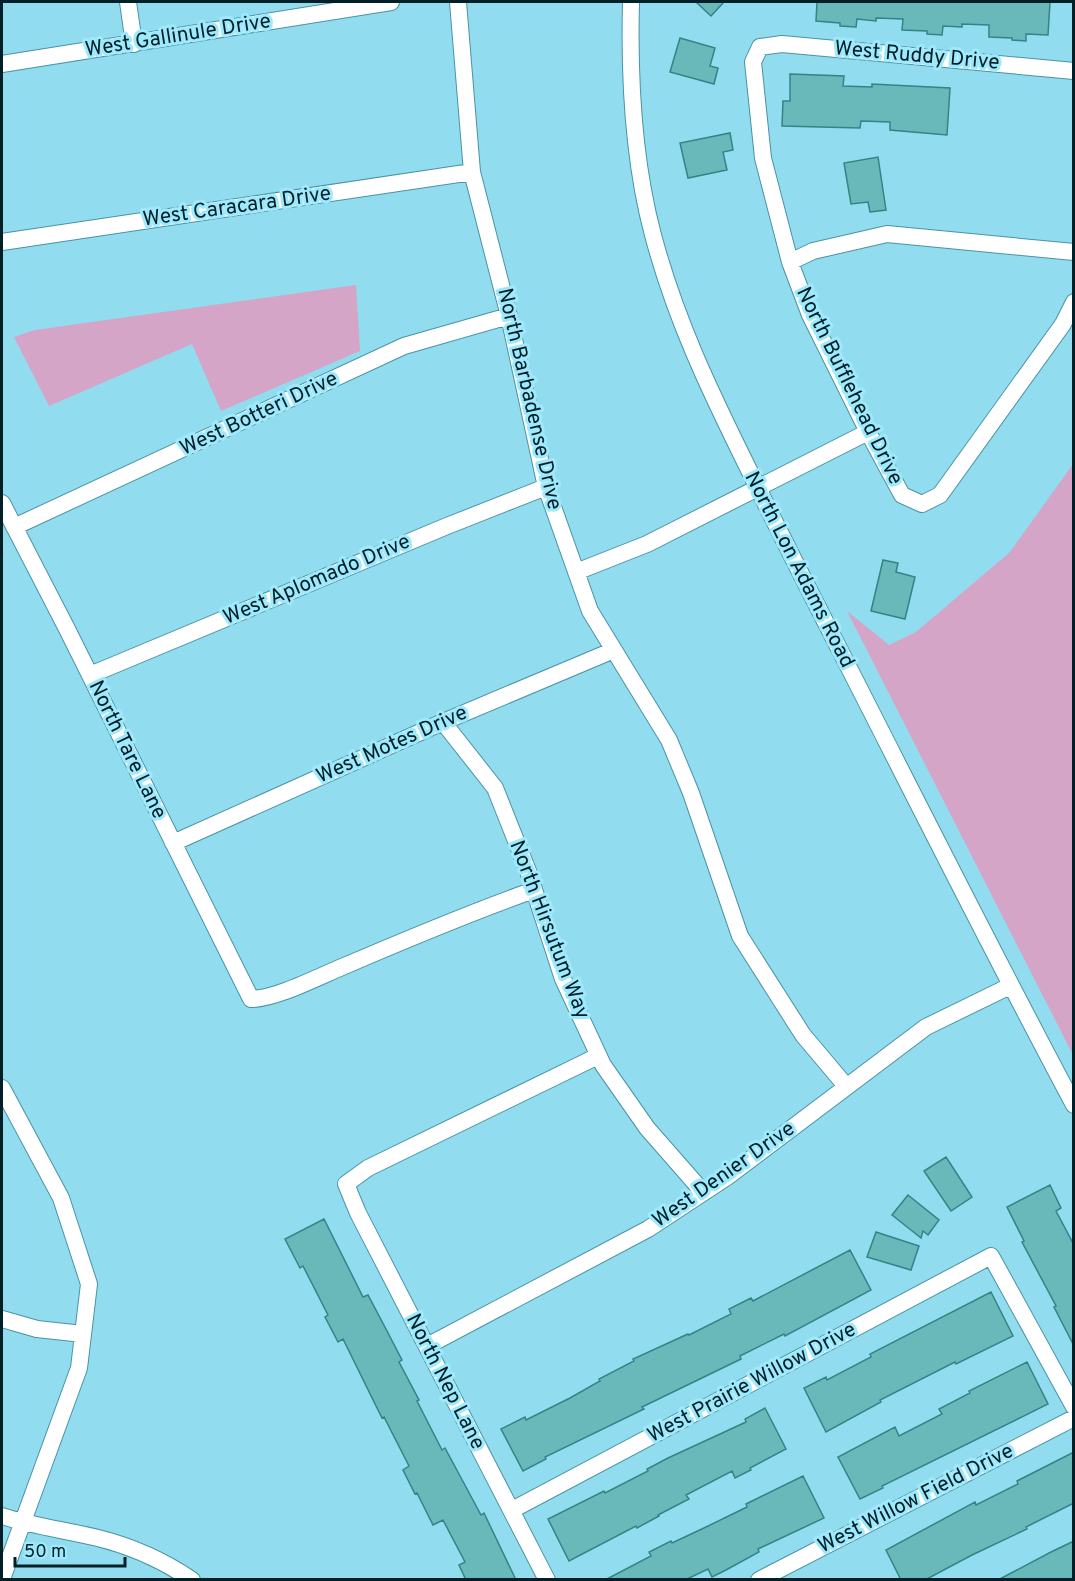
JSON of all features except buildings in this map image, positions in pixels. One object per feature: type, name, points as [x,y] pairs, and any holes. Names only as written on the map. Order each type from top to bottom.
[{"type":"street","points":[[128,2],[134,44]]},
{"type":"street","name":"West Gallinule Drive","points":[[2,64],[391,2]]},
{"type":"street","name":"North Barbadense Drive","points":[[458,2],[472,172],[510,316],[546,487],[576,572],[590,611],[669,740],[691,793],[740,936],[803,1035],[846,1086]]},
{"type":"street","name":"North Lon Adams Road","points":[[632,2],[630,59],[640,166],[652,233],[686,338],[758,488],[1010,986],[1074,1105]]},
{"type":"street","name":"West Ruddy Drive","points":[[760,47],[782,44],[1074,71]]},
{"type":"street","name":"North Bufflehead Drive","points":[[760,47],[753,62],[763,158],[790,261],[810,315],[902,495],[922,504],[940,495],[1063,324],[1074,302]]},
{"type":"street","name":"West Caracara Drive","points":[[2,242],[472,172]]},
{"type":"street","points":[[790,261],[813,251],[887,234],[1074,252]]},
{"type":"street","name":"West Botteri Drive","points":[[14,527],[404,346],[510,316]]},
{"type":"street","points":[[576,572],[647,544],[868,432]]},
{"type":"street","name":"West Aplomado Drive","points":[[90,675],[546,487]]},
{"type":"street","name":"North Tare Lane","points":[[2,503],[251,999],[260,999],[294,987],[480,909],[534,890]]},
{"type":"street","name":"West Motes Drive","points":[[173,843],[443,722],[614,650]]},
{"type":"street","name":"North Hirsutum Way","points":[[443,722],[495,788],[534,890],[563,979],[598,1056],[647,1128],[704,1192]]},
{"type":"street","name":"West Denier Drive","points":[[427,1346],[648,1229],[727,1177],[926,1027],[1010,986]]},
{"type":"street","name":"North Nep Lane","points":[[548,1580],[358,1213],[346,1184],[368,1167],[598,1056]]},
{"type":"street","points":[[2,1088],[61,1198],[89,1284],[79,1368],[2,1579]]},
{"type":"street","name":"West Prairie Willow Drive","points":[[512,1510],[992,1256],[1074,1407]]},
{"type":"street","points":[[2,1319],[37,1329],[83,1335]]},
{"type":"street","name":"West Willow Field Drive","points":[[759,1580],[1074,1418]]},
{"type":"street","points":[[2,1516],[23,1523],[100,1539],[168,1564],[192,1580]]},
{"type":"shaded area","points":[[356,285],[360,351],[221,411],[192,344],[49,406],[14,337],[35,330]]},
{"type":"shaded area","points":[[1073,464],[1073,1055],[847,611],[889,645],[916,632],[1010,552]]}]
